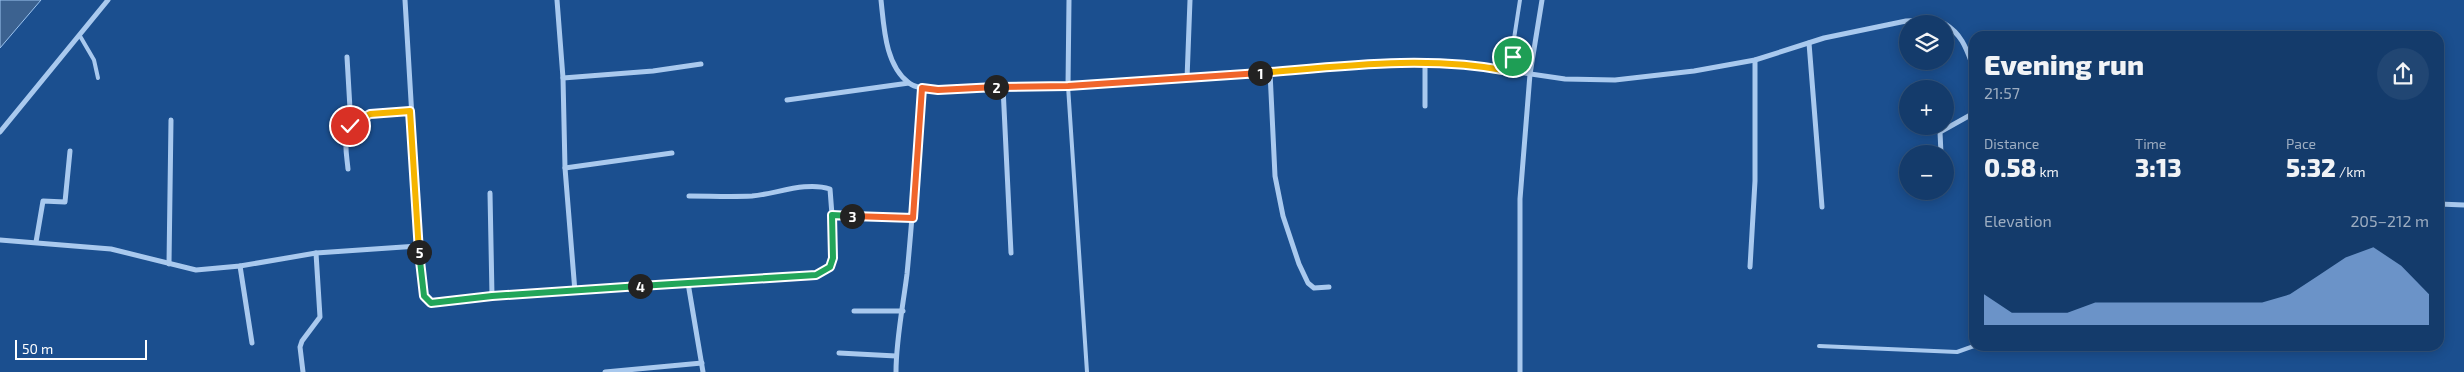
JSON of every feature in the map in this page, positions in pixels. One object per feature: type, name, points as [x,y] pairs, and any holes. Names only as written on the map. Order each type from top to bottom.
[{"type":"street","points":[[0,132],[108,0]]},
{"type":"street","points":[[404,0],[418,246],[424,296],[431,303],[492,296],[816,275],[830,267],[833,258],[832,194],[830,189],[826,187],[798,188],[753,196],[689,196]]},
{"type":"street","points":[[557,0],[563,78],[565,168],[575,292]]},
{"type":"street","points":[[881,0],[889,52],[898,70],[909,83],[922,88],[938,90],[1068,86],[1187,79],[1340,65],[1425,63],[1456,63],[1573,79],[1615,80],[1694,72],[1755,60],[1808,42],[1899,23]]},
{"type":"street","points":[[1068,0],[1068,86]]},
{"type":"street","points":[[1187,79],[1190,0]]},
{"type":"street","points":[[1520,372],[1520,199],[1530,74],[1542,0]]},
{"type":"street","points":[[1954,30],[1963,40],[1969,56]]},
{"type":"street","points":[[1808,42],[1822,207]]},
{"type":"street","points":[[347,57],[350,126],[346,134],[348,168]]},
{"type":"street","points":[[1750,268],[1755,181],[1755,60]]},
{"type":"street","points":[[1425,63],[1425,106]]},
{"type":"street","points":[[563,78],[653,71],[701,64]]},
{"type":"street","points":[[1270,72],[1275,176],[1283,216],[1298,264],[1308,284],[1314,288],[1329,287]]},
{"type":"street","points":[[786,100],[909,83]]},
{"type":"street","points":[[1003,87],[1010,253]]},
{"type":"street","points":[[896,372],[896,356],[913,218],[922,88]]},
{"type":"street","points":[[350,126],[370,114],[410,111]]},
{"type":"street","points":[[1941,145],[1940,132],[1969,116]]},
{"type":"street","points":[[168,264],[171,120]]},
{"type":"street","points":[[36,242],[43,201],[65,202],[70,151]]},
{"type":"street","points":[[565,168],[672,153]]},
{"type":"street","points":[[490,193],[492,296]]},
{"type":"street","points":[[2444,204],[2464,205]]},
{"type":"street","points":[[832,215],[913,218]]},
{"type":"street","points":[[0,240],[111,249],[196,270],[240,266],[316,253],[418,246]]},
{"type":"street","points":[[303,372],[300,347],[302,341],[320,317],[316,253]]},
{"type":"street","points":[[240,266],[252,343]]},
{"type":"street","points":[[688,283],[703,372]]},
{"type":"street","points":[[854,311],[903,311]]},
{"type":"street","points":[[839,353],[896,356]]},
{"type":"street","points":[[605,372],[702,363]]},
{"type":"lane","points":[[1509,71],[1520,0]]},
{"type":"lane","points":[[80,36],[94,60],[98,78]]},
{"type":"lane","points":[[1068,86],[1087,372]]},
{"type":"lane","points":[[1819,346],[1957,352],[1969,348]]},
{"type":"water","points":[[0,0],[41,0],[0,48]]},
{"type":"route","points":[[350,126],[370,114],[410,111],[422,285],[424,296],[431,303],[492,296],[816,275],[830,267],[833,258],[832,215],[913,218],[922,88],[938,90],[1068,86],[1210,78],[1374,63],[1456,63],[1480,65],[1509,71],[1513,57]]}]
